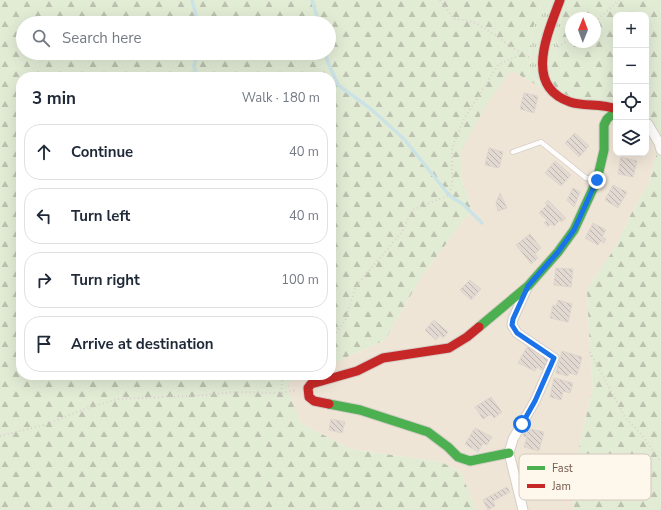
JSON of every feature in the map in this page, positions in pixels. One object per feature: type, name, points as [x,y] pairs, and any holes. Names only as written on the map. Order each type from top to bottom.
[{"type":"street","points":[[560,0],[544,50],[542,63],[545,83],[550,90],[561,99],[572,103],[603,105],[613,109]]},
{"type":"street","points":[[336,377],[356,371],[383,358],[449,348],[467,337],[528,286],[558,252],[574,230],[597,180],[604,150],[604,125],[613,113]]},
{"type":"street","points":[[649,126],[660,143],[661,150]]},
{"type":"street","points":[[519,494],[509,453],[513,439],[535,401],[554,358],[517,333],[512,325],[513,319],[528,286]]},
{"type":"street","points":[[325,380],[311,384],[308,388],[308,397],[314,401],[360,410],[428,432],[448,447],[458,457],[470,461],[509,453]]},
{"type":"street","points":[[521,500],[523,510]]},
{"type":"lane","points":[[513,152],[541,142],[586,178],[597,180]]},
{"type":"path","points":[[440,0],[454,19],[474,23],[487,30],[521,54],[542,63]]},
{"type":"path","points":[[601,16],[619,0]]},
{"type":"path","points":[[336,333],[345,321],[356,286],[402,232],[412,210],[449,196],[452,184],[452,148],[464,118],[498,65],[521,54]]},
{"type":"path","points":[[590,352],[625,417],[642,435],[661,462]]},
{"type":"path","points":[[281,393],[282,380]]},
{"type":"path","points":[[0,435],[48,424],[79,411],[117,399],[209,395],[232,392],[281,393],[308,388]]},
{"type":"shaded area","points":[[511,69],[550,93],[565,107],[601,112],[611,123],[613,123],[613,156],[649,156],[649,134],[657,152],[649,183],[632,212],[616,246],[587,290],[593,387],[578,454],[519,454],[519,500],[573,500],[574,510],[476,510],[461,472],[441,462],[350,449],[301,423],[289,394],[288,383],[294,380],[336,380],[336,362],[385,340],[420,279],[472,209],[462,180],[459,153],[486,105]]},
{"type":"green space","points":[[0,0],[543,0],[532,30],[529,73],[548,92],[511,70],[486,105],[460,153],[462,180],[472,209],[420,279],[385,340],[336,362],[336,72],[16,72],[16,380],[294,380],[288,383],[289,394],[301,423],[350,449],[441,462],[461,472],[476,510],[0,510]]},
{"type":"green space","points":[[543,0],[559,0],[561,24],[554,59],[546,69],[550,93],[529,73],[532,30]]},
{"type":"green space","points":[[559,0],[661,0],[661,510],[574,510],[573,500],[651,500],[651,454],[578,454],[593,387],[587,290],[616,246],[632,212],[649,183],[657,152],[649,134],[649,12],[613,12],[613,123],[611,123],[601,112],[565,107],[549,92],[546,69],[554,59],[561,24]]},
{"type":"building","points":[[524,93],[538,96],[534,113],[520,109]]},
{"type":"building","points":[[575,133],[589,146],[579,157],[565,143]]},
{"type":"building","points":[[489,148],[503,152],[499,168],[485,165]]},
{"type":"building","points":[[621,157],[637,161],[633,177],[618,174]]},
{"type":"building","points":[[555,161],[571,175],[561,186],[545,173]]},
{"type":"building","points":[[613,185],[627,192],[618,208],[605,200]]},
{"type":"building","points":[[573,188],[580,192],[574,207],[567,200]]},
{"type":"building","points":[[500,193],[507,208],[498,211],[496,203]]},
{"type":"building","points":[[548,200],[566,218],[561,222],[560,220],[554,226],[551,224],[548,227],[544,223],[547,220],[539,213],[547,205],[545,203]]},
{"type":"building","points":[[593,223],[606,230],[602,237],[606,239],[604,243],[600,241],[598,245],[585,238]]},
{"type":"building","points":[[530,234],[541,248],[535,254],[538,258],[531,264],[516,245]]},
{"type":"building","points":[[556,268],[573,269],[571,287],[554,285]]},
{"type":"building","points":[[470,280],[481,289],[471,300],[460,290]]},
{"type":"building","points":[[558,300],[572,304],[568,322],[550,318],[553,305],[556,306]]},
{"type":"building","points":[[434,320],[448,332],[443,338],[440,335],[436,340],[425,330]]},
{"type":"building","points":[[527,347],[549,358],[542,370],[537,367],[535,371],[518,363]]},
{"type":"building","points":[[562,351],[582,357],[577,375],[569,373],[568,376],[556,373]]},
{"type":"building","points":[[554,378],[573,383],[570,393],[563,391],[561,400],[550,397]]},
{"type":"building","points":[[491,397],[502,412],[494,418],[491,414],[483,419],[475,407]]},
{"type":"building","points":[[331,419],[345,422],[342,433],[329,430]]},
{"type":"building","points":[[475,428],[492,437],[487,445],[483,443],[478,452],[465,444]]},
{"type":"building","points":[[525,428],[544,432],[539,451],[524,447],[527,437],[523,436]]},
{"type":"building","points":[[507,487],[510,492],[493,501],[495,506],[488,510],[483,500]]},
{"type":"waterway","points":[[192,0],[196,16]]},
{"type":"waterway","points":[[312,0],[317,16]]},
{"type":"waterway","points":[[195,60],[194,66],[196,72]]},
{"type":"waterway","points":[[327,60],[332,72]]},
{"type":"waterway","points":[[336,80],[338,85],[371,109],[404,139],[449,195],[464,205],[482,223]]},
{"type":"traffic: fast","points":[[479,327],[528,286],[558,252],[574,230],[597,180],[604,150],[604,125],[607,119],[613,114]]},
{"type":"traffic: fast","points":[[329,404],[360,410],[428,432],[448,447],[458,457],[470,461],[509,453]]},
{"type":"traffic: jam","points":[[560,0],[545,43],[543,71],[547,84],[556,94],[570,102],[613,108]]},
{"type":"traffic: jam","points":[[336,377],[357,371],[383,358],[449,348],[467,337],[479,327]]},
{"type":"traffic: jam","points":[[325,380],[311,384],[308,388],[309,397],[314,401],[329,404]]},
{"type":"route","points":[[522,424],[535,401],[554,358],[517,333],[512,325],[513,319],[528,286],[558,252],[574,230],[597,180]]}]
